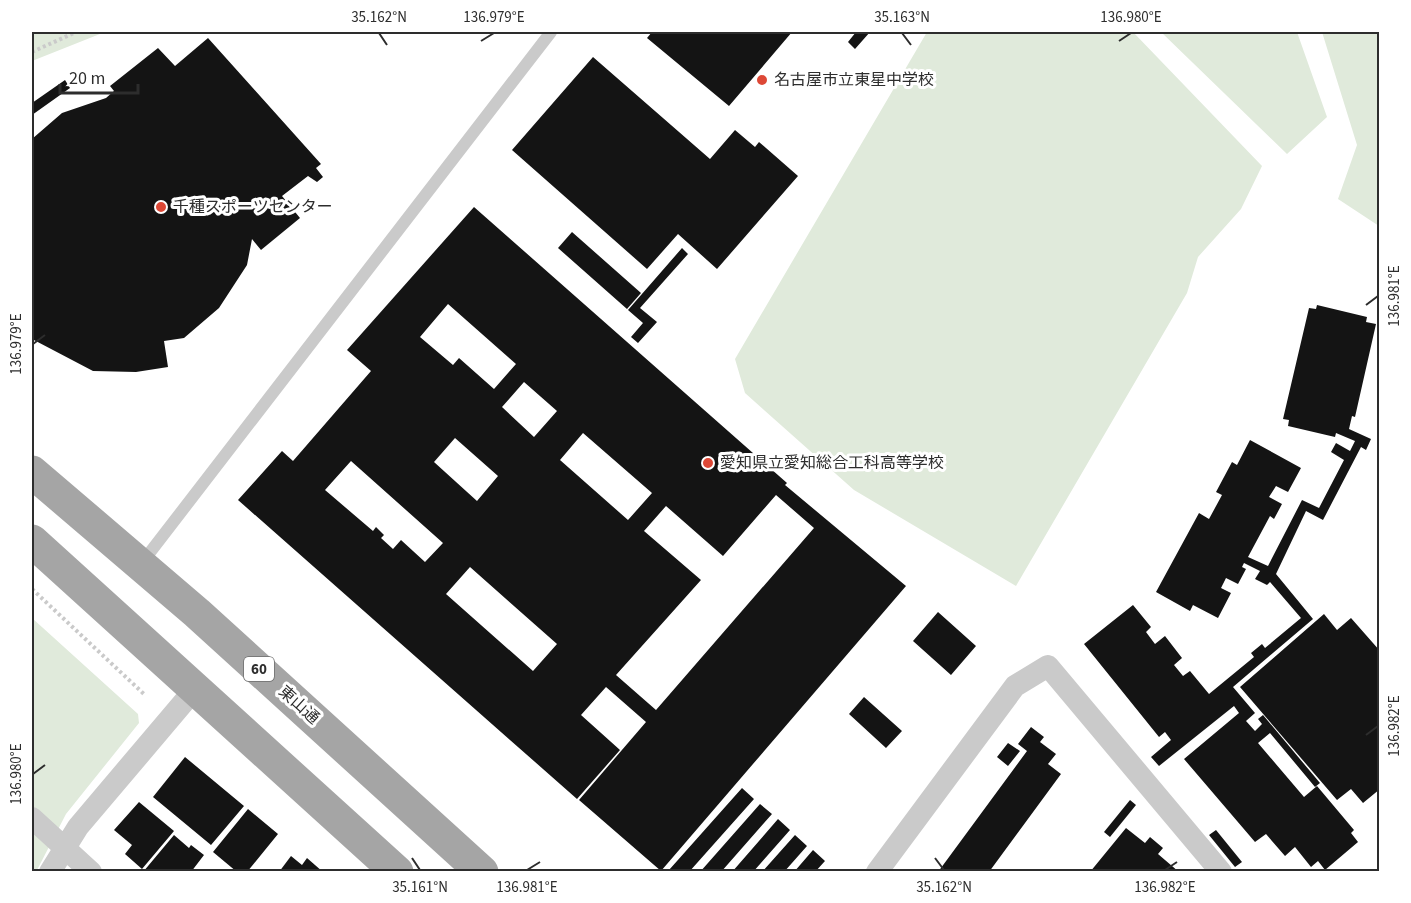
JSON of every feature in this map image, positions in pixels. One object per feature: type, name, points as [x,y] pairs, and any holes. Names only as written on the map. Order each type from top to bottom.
[{"type":"main road","name":"東山通","points":[[32,472],[197,613],[482,872]]},
{"type":"main road","points":[[32,541],[397,872]]},
{"type":"street","points":[[877,872],[1015,686],[1048,666],[1221,872]]},
{"type":"street","points":[[50,872],[78,827],[195,690]]},
{"type":"street","points":[[32,818],[91,872]]},
{"type":"lane","points":[[140,565],[551,32]]},
{"type":"path","points":[[32,52],[76,32]]},
{"type":"path","points":[[32,589],[145,694]]},
{"type":"green space","points":[[32,32],[105,32],[32,61]]},
{"type":"green space","points":[[927,32],[1133,32],[1262,166],[1241,209],[1198,257],[1187,293],[1016,586],[854,490],[745,393],[735,359]]},
{"type":"green space","points":[[1161,32],[1297,32],[1327,117],[1287,154]]},
{"type":"green space","points":[[1322,32],[1379,32],[1379,226],[1338,199],[1357,145]]},
{"type":"green space","points":[[32,618],[138,714],[139,723],[66,814],[36,872],[32,871]]},
{"type":"building","points":[[652,32],[792,32],[729,106],[647,38]]},
{"type":"building","points":[[856,32],[870,32],[855,49],[848,42]]},
{"type":"building","name":"千種スポーツセンター","points":[[208,38],[321,164],[316,168],[323,177],[317,182],[308,176],[282,196],[300,218],[261,250],[252,239],[247,265],[219,308],[184,338],[164,341],[168,367],[136,372],[93,371],[32,339],[32,139],[62,113],[106,98],[114,91],[110,86],[158,48],[175,66]]},
{"type":"building","points":[[593,57],[710,159],[735,130],[755,147],[759,142],[798,176],[717,269],[678,234],[647,269],[512,150]]},
{"type":"building","points":[[65,80],[70,88],[32,115],[32,103]]},
{"type":"building","points":[[474,207],[787,483],[785,485],[906,586],[661,871],[579,800],[646,722],[606,687],[581,715],[620,750],[577,799],[238,500],[282,451],[293,461],[371,371],[347,350]],"holes":[[[448,304],[516,364],[494,389],[459,358],[453,365],[420,337]],[[524,382],[557,411],[534,437],[502,407]],[[583,433],[652,493],[628,520],[560,460]],[[455,438],[498,476],[477,501],[434,462]],[[351,461],[443,543],[425,562],[401,540],[393,549],[381,538],[384,535],[376,527],[373,531],[325,490]],[[776,495],[814,528],[656,710],[616,675],[701,580],[644,531],[666,506],[723,556]],[[470,567],[557,644],[533,671],[446,594]]]},
{"type":"building","points":[[572,232],[641,293],[627,309],[558,248]]},
{"type":"building","points":[[682,248],[688,254],[640,308],[657,322],[638,343],[631,337],[643,323],[628,310]]},
{"type":"building","points":[[1317,305],[1367,317],[1366,322],[1376,324],[1355,417],[1352,416],[1349,429],[1371,439],[1366,450],[1361,447],[1323,520],[1306,511],[1276,574],[1313,619],[1233,687],[1255,713],[1246,721],[1255,731],[1262,724],[1258,719],[1263,715],[1320,783],[1315,787],[1270,733],[1258,743],[1304,797],[1317,786],[1354,830],[1351,833],[1358,842],[1325,870],[1318,861],[1311,867],[1295,847],[1285,856],[1266,834],[1255,842],[1184,759],[1239,713],[1234,706],[1159,766],[1151,757],[1171,740],[1165,732],[1159,737],[1084,644],[1133,605],[1151,627],[1146,632],[1155,644],[1165,636],[1182,658],[1174,665],[1183,676],[1190,671],[1209,694],[1254,657],[1251,653],[1262,644],[1265,648],[1301,618],[1270,582],[1267,585],[1255,579],[1260,571],[1244,563],[1242,567],[1246,569],[1238,584],[1226,578],[1221,588],[1231,593],[1218,618],[1193,605],[1190,611],[1156,592],[1199,513],[1209,519],[1222,495],[1216,492],[1232,462],[1237,465],[1250,440],[1301,468],[1288,492],[1276,486],[1269,497],[1282,504],[1274,519],[1270,516],[1248,557],[1268,566],[1302,500],[1319,508],[1344,460],[1331,452],[1336,443],[1350,451],[1355,441],[1336,433],[1335,437],[1288,426],[1289,420],[1283,419],[1309,308],[1316,309]]},
{"type":"building","points":[[938,612],[976,646],[951,675],[913,641]]},
{"type":"building","points":[[1324,614],[1337,630],[1351,618],[1380,651],[1380,789],[1363,803],[1351,789],[1337,800],[1240,687]]},
{"type":"building","points":[[864,697],[902,731],[886,748],[849,714]]},
{"type":"building","points":[[1031,727],[1044,737],[1040,742],[1056,754],[1048,764],[1061,774],[989,872],[938,872],[1027,751],[1018,744]]},
{"type":"building","points":[[1008,743],[1020,751],[1008,766],[997,757]]},
{"type":"building","points":[[185,757],[244,806],[211,845],[153,797]]},
{"type":"building","points":[[742,788],[754,799],[689,872],[669,870]]},
{"type":"building","points":[[1130,800],[1136,805],[1110,837],[1104,832]]},
{"type":"building","points":[[139,802],[174,831],[142,869],[125,854],[132,845],[114,830]]},
{"type":"building","points":[[760,804],[772,814],[721,872],[700,872]]},
{"type":"building","points":[[248,809],[278,834],[247,872],[237,872],[213,852]]},
{"type":"building","points":[[778,819],[790,830],[753,872],[732,872]]},
{"type":"building","points":[[1126,828],[1145,843],[1150,837],[1163,848],[1158,854],[1179,872],[1090,872]]},
{"type":"building","points":[[1216,830],[1242,862],[1235,867],[1209,835]]},
{"type":"building","points":[[174,835],[189,848],[191,845],[204,855],[191,872],[143,872]]},
{"type":"building","points":[[795,835],[807,846],[784,872],[762,872]]},
{"type":"building","points":[[813,850],[825,861],[815,872],[794,872]]},
{"type":"building","points":[[291,856],[302,865],[307,858],[323,872],[279,872]]},
{"type":"place","name":"名古屋市立東星中学校","points":[[762,80]]},
{"type":"place","name":"千種スポーツセンター","points":[[161,207]]},
{"type":"place","name":"愛知県立愛知総合工科高等学校","points":[[708,463]]}]
